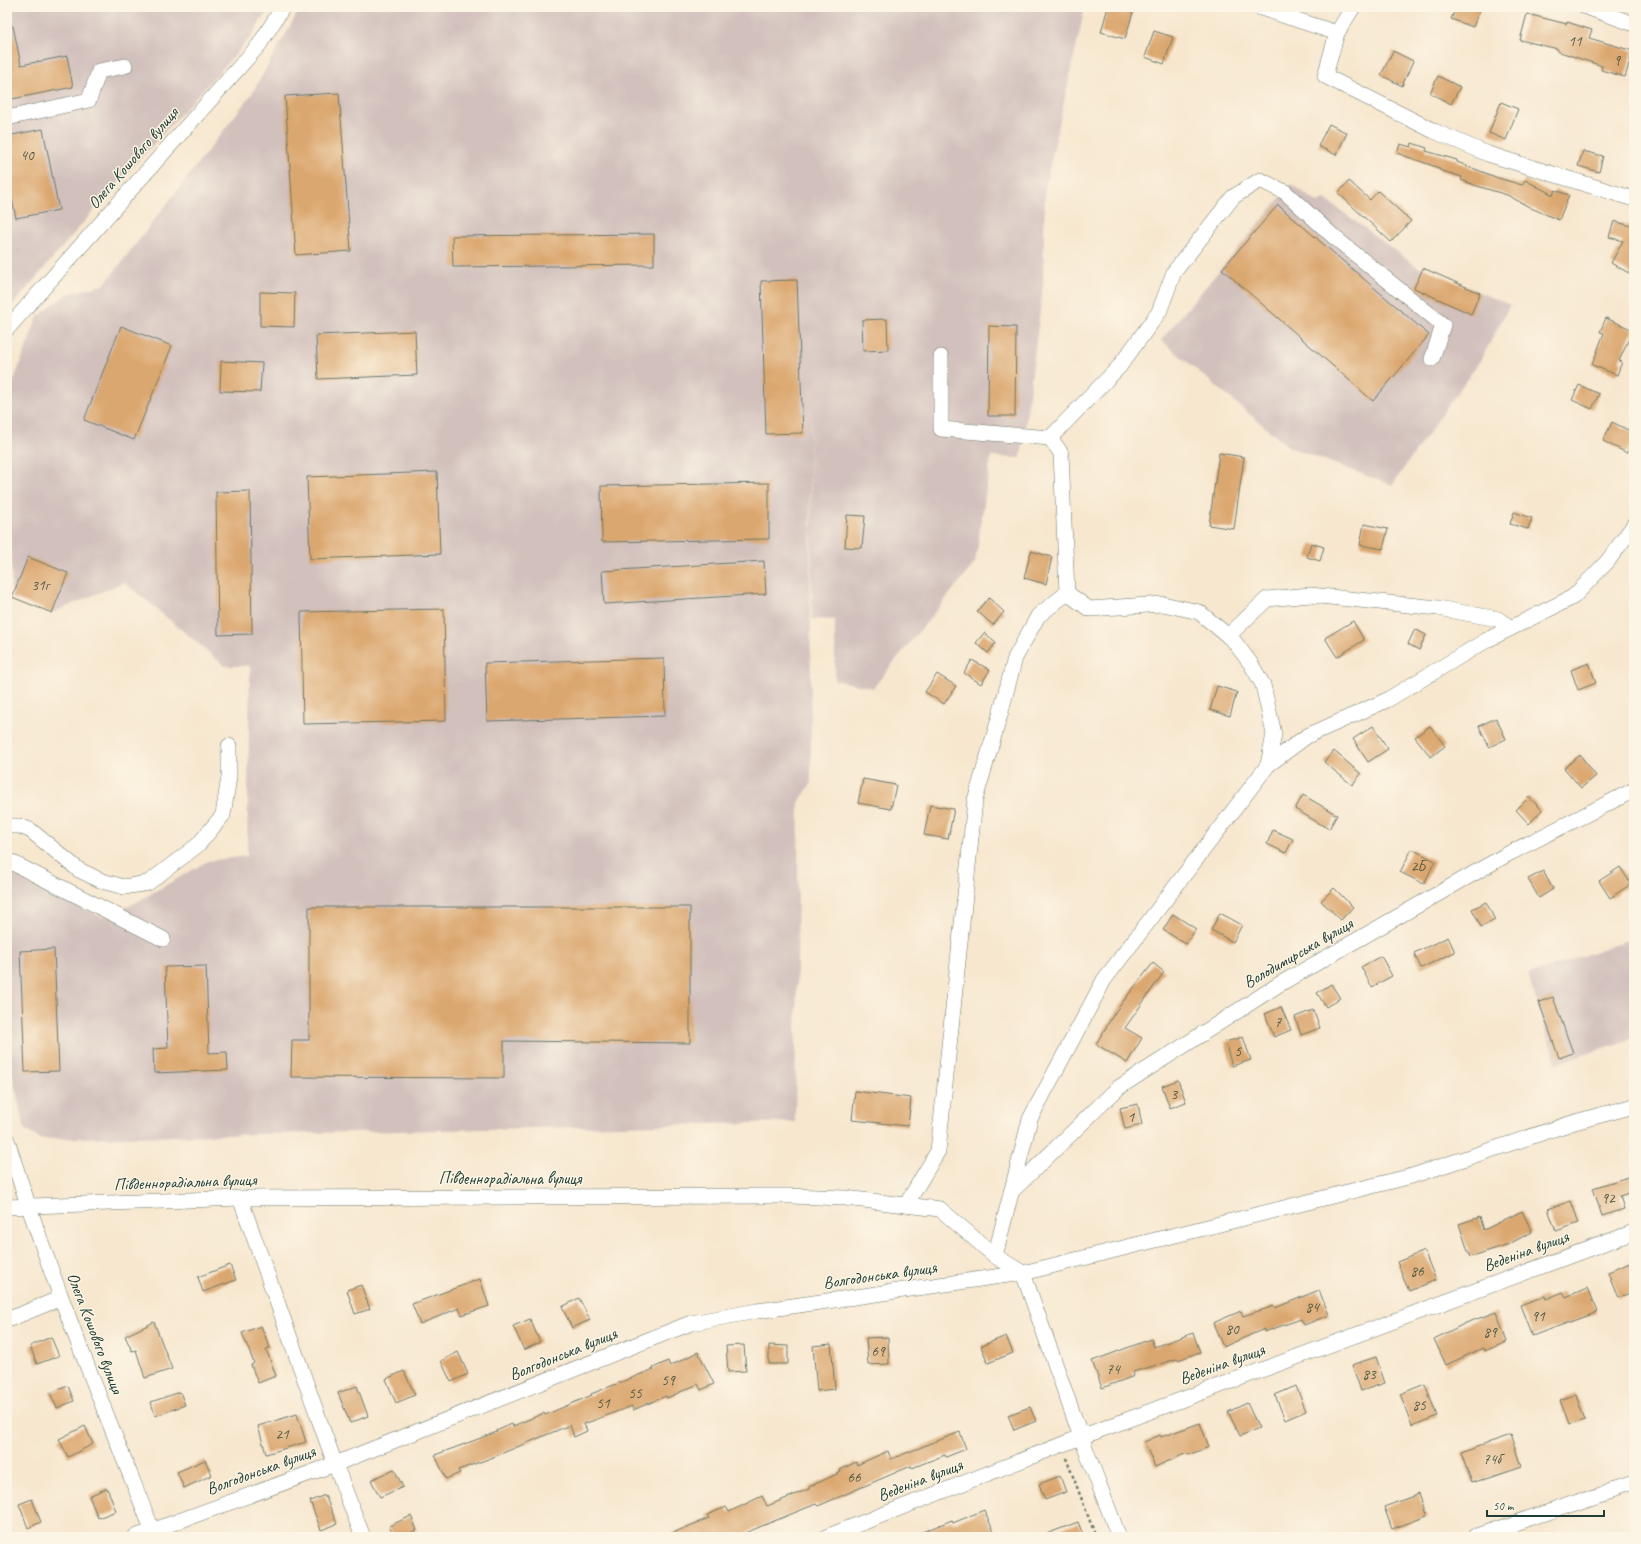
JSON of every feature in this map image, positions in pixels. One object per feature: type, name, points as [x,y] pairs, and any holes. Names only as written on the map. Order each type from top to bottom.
[{"type":"street","name":"Олега Кошового вулиця","points":[[7,330],[259,45],[283,7]]},
{"type":"street","points":[[1258,7],[1337,33]]},
{"type":"street","points":[[1353,7],[1337,33],[1325,76],[1434,131],[1488,154],[1634,199]]},
{"type":"street","points":[[1586,7],[1634,24]]},
{"type":"street","points":[[7,118],[89,100],[99,71],[125,66]]},
{"type":"street","points":[[1050,438],[1119,367],[1159,312],[1174,272],[1233,197],[1260,180],[1284,192],[1334,237],[1443,325],[1432,359]]},
{"type":"street","points":[[941,357],[941,429],[1050,438],[1061,453],[1067,593]]},
{"type":"street","points":[[994,1256],[1030,1120],[1104,980],[1268,765],[1307,736],[1387,700],[1487,640],[1573,597],[1629,539],[1634,524]]},
{"type":"street","points":[[1067,593],[1089,609],[1163,604],[1199,612],[1233,640],[1252,664],[1263,685],[1274,734],[1268,765]]},
{"type":"street","points":[[906,1205],[938,1151],[975,800],[1015,658],[1038,616],[1067,593]]},
{"type":"street","points":[[1228,636],[1267,599],[1310,595],[1438,608],[1498,619],[1511,628]]},
{"type":"street","points":[[7,826],[19,826],[30,830],[79,870],[102,881],[124,887],[148,883],[198,845],[223,815],[229,777],[229,746]]},
{"type":"street","name":"Володимирська вулиця","points":[[1011,1192],[1118,1088],[1125,1083],[1278,985],[1506,856],[1634,790]]},
{"type":"street","points":[[7,860],[163,939]]},
{"type":"street","points":[[1119,1537],[1022,1274],[1412,1176],[1575,1122],[1634,1106]]},
{"type":"street","name":"Олега Кошового вулиця","points":[[7,1140],[28,1207],[61,1298],[153,1534]]},
{"type":"street","name":"Південнорадіальна вулиця","points":[[7,1207],[240,1198],[790,1196],[845,1198],[940,1210],[994,1256],[1022,1274]]},
{"type":"street","points":[[240,1198],[335,1464],[363,1537]]},
{"type":"street","name":"Веденіна вулиця","points":[[826,1537],[1081,1437],[1634,1232]]},
{"type":"street","name":"Волгодонська вулиця","points":[[135,1537],[153,1534],[335,1464],[691,1323],[764,1310],[1022,1274]]},
{"type":"street","points":[[7,1320],[61,1298]]},
{"type":"street","points":[[1476,1536],[1634,1483]]},
{"type":"path","points":[[1061,1445],[1096,1537]]},
{"type":"shaded area","points":[[7,7],[270,7],[251,37],[106,196],[11,307],[7,308]]},
{"type":"shaded area","points":[[301,7],[1085,7],[1045,188],[1043,287],[1021,458],[991,457],[975,563],[873,688],[835,680],[835,620],[812,619],[810,385],[811,784],[799,802],[795,1122],[40,1139],[24,1129],[7,1049],[7,871],[102,917],[135,903],[208,861],[247,856],[250,666],[225,666],[124,582],[52,613],[12,597],[11,549],[7,511],[7,399],[38,316],[67,294],[104,285],[251,95]]},
{"type":"shaded area","points":[[1292,184],[1318,203],[1325,199],[1416,266],[1510,305],[1481,359],[1392,485],[1289,447],[1161,340]]},
{"type":"shaded area","points":[[1634,938],[1634,1038],[1556,1064],[1528,975]]},
{"type":"building","points":[[1108,7],[1116,7],[1133,12],[1125,39],[1101,32]]},
{"type":"building","points":[[1456,7],[1481,7],[1473,27],[1451,19]]},
{"type":"building","points":[[1527,14],[1567,24],[1567,22],[1592,30],[1589,38],[1633,51],[1625,77],[1601,70],[1602,66],[1557,51],[1558,49],[1520,40]]},
{"type":"building","points":[[13,26],[21,65],[67,56],[73,87],[7,100],[7,27]]},
{"type":"building","points":[[1154,31],[1173,37],[1164,64],[1145,57]]},
{"type":"building","points":[[1393,51],[1413,61],[1402,86],[1381,75]]},
{"type":"building","points":[[1438,76],[1460,87],[1451,104],[1430,93]]},
{"type":"building","points":[[339,93],[351,251],[296,255],[285,96]]},
{"type":"building","points":[[1501,102],[1518,109],[1506,140],[1489,133]]},
{"type":"building","points":[[1329,124],[1347,133],[1336,155],[1318,146]]},
{"type":"building","points":[[43,129],[59,210],[16,218],[7,174],[7,136]]},
{"type":"building","points":[[1412,143],[1427,148],[1426,151],[1457,160],[1457,162],[1498,178],[1522,185],[1525,180],[1553,195],[1555,190],[1569,195],[1559,220],[1531,208],[1507,195],[1461,180],[1462,177],[1439,170],[1439,168],[1397,153],[1400,144],[1411,147]]},
{"type":"building","points":[[1583,151],[1603,156],[1599,172],[1578,166]]},
{"type":"building","points":[[1349,181],[1370,200],[1378,191],[1411,221],[1391,242],[1338,193]]},
{"type":"building","points":[[1278,205],[1429,335],[1373,401],[1222,269]]},
{"type":"building","points":[[1614,221],[1631,226],[1634,221],[1634,276],[1611,263],[1623,241],[1609,237]]},
{"type":"building","points":[[654,234],[654,265],[453,267],[452,236]]},
{"type":"building","points":[[1423,268],[1480,293],[1471,314],[1414,288]]},
{"type":"building","points":[[797,280],[803,433],[766,434],[761,281]]},
{"type":"building","points":[[260,292],[295,293],[294,327],[260,326]]},
{"type":"building","points":[[1606,318],[1633,330],[1619,361],[1622,362],[1617,375],[1592,365],[1604,333],[1600,332]]},
{"type":"building","points":[[887,319],[888,350],[863,351],[862,320]]},
{"type":"building","points":[[121,326],[172,346],[134,440],[84,420]]},
{"type":"building","points":[[989,326],[1016,327],[1015,416],[988,416]]},
{"type":"building","points":[[415,331],[417,375],[318,379],[316,335]]},
{"type":"building","points":[[221,361],[262,363],[260,392],[220,391]]},
{"type":"building","points":[[1579,385],[1599,394],[1592,409],[1572,400]]},
{"type":"building","points":[[1612,422],[1634,433],[1634,439],[1627,453],[1603,441]]},
{"type":"building","points":[[1219,453],[1244,457],[1234,529],[1209,525]]},
{"type":"building","points":[[437,472],[440,554],[310,559],[307,477]]},
{"type":"building","points":[[769,483],[769,539],[602,542],[601,486]]},
{"type":"building","points":[[250,491],[252,634],[218,635],[216,492]]},
{"type":"building","points":[[1514,512],[1532,518],[1528,529],[1510,524]]},
{"type":"building","points":[[847,515],[865,516],[862,548],[845,547]]},
{"type":"building","points":[[1364,524],[1388,529],[1383,549],[1360,545]]},
{"type":"building","points":[[1311,543],[1324,547],[1320,561],[1307,557]]},
{"type":"building","points":[[1031,551],[1052,557],[1046,584],[1024,578]]},
{"type":"building","points":[[28,557],[68,573],[52,613],[12,597]]},
{"type":"building","points":[[764,561],[766,594],[604,604],[602,571]]},
{"type":"building","points":[[989,598],[1004,612],[993,625],[977,611]]},
{"type":"building","points":[[444,609],[446,721],[303,724],[301,612]]},
{"type":"building","points":[[1353,621],[1364,640],[1337,657],[1325,638]]},
{"type":"building","points":[[1415,629],[1426,635],[1419,650],[1408,644]]},
{"type":"building","points":[[984,633],[996,642],[988,653],[976,643]]},
{"type":"building","points":[[664,658],[665,716],[487,721],[485,663]]},
{"type":"building","points":[[972,660],[990,670],[981,684],[964,673]]},
{"type":"building","points":[[1589,663],[1596,683],[1578,690],[1571,670]]},
{"type":"building","points":[[937,674],[956,686],[944,704],[925,692]]},
{"type":"building","points":[[1217,686],[1237,692],[1230,716],[1210,710]]},
{"type":"building","points":[[1496,718],[1506,739],[1489,747],[1479,726]]},
{"type":"building","points":[[1373,726],[1388,749],[1368,762],[1353,739]]},
{"type":"building","points":[[1430,726],[1445,746],[1431,757],[1415,737]]},
{"type":"building","points":[[1334,751],[1361,774],[1352,785],[1324,762]]},
{"type":"building","points":[[1580,755],[1596,776],[1581,788],[1564,768]]},
{"type":"building","points":[[863,779],[896,785],[891,809],[858,803]]},
{"type":"building","points":[[1303,795],[1337,815],[1329,829],[1295,809]]},
{"type":"building","points":[[1529,797],[1542,810],[1529,824],[1516,810]]},
{"type":"building","points":[[930,805],[954,809],[948,839],[924,835]]},
{"type":"building","points":[[1273,830],[1293,839],[1286,853],[1267,844]]},
{"type":"building","points":[[1412,849],[1435,861],[1424,884],[1400,872]]},
{"type":"building","points":[[1620,867],[1631,884],[1610,898],[1599,881]]},
{"type":"building","points":[[1543,871],[1553,889],[1539,898],[1528,879]]},
{"type":"building","points":[[1334,888],[1353,907],[1341,920],[1321,901]]},
{"type":"building","points":[[1486,902],[1495,920],[1481,927],[1472,909]]},
{"type":"building","points":[[309,907],[690,907],[690,1043],[504,1041],[504,1078],[291,1077],[292,1040],[309,1040]]},
{"type":"building","points":[[1220,913],[1242,925],[1233,942],[1211,930]]},
{"type":"building","points":[[1173,914],[1196,929],[1186,944],[1163,930]]},
{"type":"building","points":[[1448,937],[1455,952],[1421,968],[1414,953]]},
{"type":"building","points":[[54,949],[59,1071],[25,1072],[20,951]]},
{"type":"building","points":[[1381,956],[1392,976],[1372,987],[1361,967]]},
{"type":"building","points":[[1153,963],[1164,972],[1125,1028],[1142,1038],[1127,1063],[1096,1044],[1115,1012]]},
{"type":"building","points":[[206,966],[209,1053],[227,1052],[228,1070],[154,1073],[153,1049],[168,1048],[165,967]]},
{"type":"building","points":[[1331,984],[1340,998],[1326,1007],[1317,993]]},
{"type":"building","points":[[1553,997],[1573,1053],[1559,1058],[1539,1002]]},
{"type":"building","points":[[1281,1007],[1291,1030],[1274,1037],[1265,1014]]},
{"type":"building","points":[[1313,1010],[1320,1028],[1301,1035],[1295,1017]]},
{"type":"building","points":[[1243,1037],[1251,1060],[1232,1066],[1225,1042]]},
{"type":"building","points":[[1178,1080],[1186,1102],[1170,1108],[1162,1086]]},
{"type":"building","points":[[855,1091],[911,1098],[908,1126],[852,1120]]},
{"type":"building","points":[[1138,1104],[1142,1125],[1125,1129],[1120,1108]]},
{"type":"building","points":[[1634,1175],[1634,1191],[1620,1196],[1624,1209],[1602,1216],[1593,1188]]},
{"type":"building","points":[[1571,1201],[1579,1223],[1556,1231],[1548,1209]]},
{"type":"building","points":[[1522,1211],[1532,1232],[1509,1244],[1470,1257],[1459,1224],[1480,1217],[1484,1230]]},
{"type":"building","points":[[1424,1251],[1436,1280],[1409,1291],[1397,1262]]},
{"type":"building","points":[[1630,1263],[1634,1272],[1634,1291],[1618,1298],[1608,1272]]},
{"type":"building","points":[[230,1265],[236,1280],[203,1292],[198,1277]]},
{"type":"building","points":[[480,1279],[489,1306],[462,1315],[459,1308],[420,1324],[412,1304]]},
{"type":"building","points":[[361,1285],[370,1309],[355,1314],[347,1290]]},
{"type":"building","points":[[1587,1288],[1597,1312],[1532,1336],[1520,1305],[1545,1296],[1546,1299],[1563,1292],[1566,1297]]},
{"type":"building","points":[[1319,1290],[1329,1315],[1304,1325],[1301,1319],[1264,1332],[1264,1329],[1223,1347],[1213,1323],[1241,1311],[1243,1316],[1274,1306],[1275,1308]]},
{"type":"building","points":[[579,1298],[590,1320],[572,1328],[562,1307]]},
{"type":"building","points":[[1496,1312],[1507,1342],[1484,1351],[1483,1348],[1446,1365],[1434,1339],[1466,1323]]},
{"type":"building","points":[[530,1319],[540,1342],[524,1350],[513,1326]]},
{"type":"building","points":[[154,1322],[172,1369],[145,1378],[136,1350],[132,1351],[125,1336]]},
{"type":"building","points":[[261,1326],[270,1348],[266,1349],[276,1376],[258,1383],[251,1365],[254,1363],[242,1333]]},
{"type":"building","points":[[1193,1333],[1200,1352],[1178,1360],[1177,1359],[1133,1372],[1134,1376],[1102,1388],[1092,1361],[1151,1339],[1154,1347]]},
{"type":"building","points":[[1006,1336],[1013,1353],[988,1363],[981,1346]]},
{"type":"building","points":[[51,1337],[59,1356],[37,1364],[30,1346]]},
{"type":"building","points":[[888,1337],[889,1364],[868,1365],[866,1338]]},
{"type":"building","points":[[831,1344],[835,1389],[817,1391],[813,1346]]},
{"type":"building","points":[[744,1345],[746,1371],[728,1372],[726,1346]]},
{"type":"building","points":[[769,1345],[788,1346],[788,1364],[769,1364]]},
{"type":"building","points":[[458,1352],[468,1374],[451,1382],[441,1361]]},
{"type":"building","points":[[698,1352],[714,1384],[701,1390],[698,1384],[667,1398],[666,1396],[633,1410],[632,1406],[584,1424],[587,1431],[574,1437],[570,1425],[458,1470],[460,1473],[446,1479],[435,1455],[497,1432],[496,1431],[512,1424],[513,1426],[544,1413],[545,1415],[592,1395],[591,1394],[654,1369],[653,1368],[668,1361],[670,1366]]},
{"type":"building","points":[[1376,1357],[1385,1383],[1361,1391],[1352,1365]]},
{"type":"building","points":[[404,1371],[415,1395],[396,1403],[386,1379]]},
{"type":"building","points":[[1425,1384],[1437,1416],[1412,1426],[1400,1394]]},
{"type":"building","points":[[68,1386],[74,1401],[57,1408],[50,1393]]},
{"type":"building","points":[[357,1386],[368,1416],[350,1423],[338,1393]]},
{"type":"building","points":[[1296,1386],[1306,1411],[1285,1420],[1275,1395]]},
{"type":"building","points":[[180,1392],[185,1405],[155,1416],[151,1402]]},
{"type":"building","points":[[1576,1394],[1585,1420],[1569,1425],[1560,1400]]},
{"type":"building","points":[[1247,1403],[1259,1428],[1240,1436],[1228,1412]]},
{"type":"building","points":[[1030,1407],[1036,1421],[1014,1430],[1008,1415]]},
{"type":"building","points":[[297,1414],[306,1442],[266,1454],[258,1426]]},
{"type":"building","points":[[1200,1423],[1209,1447],[1188,1455],[1187,1453],[1155,1467],[1144,1442],[1160,1435],[1161,1437]]},
{"type":"building","points":[[85,1426],[93,1444],[68,1457],[59,1439]]},
{"type":"building","points":[[960,1432],[966,1449],[946,1457],[945,1455],[912,1468],[911,1466],[818,1506],[816,1504],[735,1537],[663,1537],[709,1518],[707,1515],[726,1507],[729,1512],[762,1496],[767,1506],[809,1489],[809,1487],[841,1472],[840,1470],[856,1462],[857,1465],[888,1451],[891,1459]]},
{"type":"building","points":[[1511,1435],[1522,1466],[1472,1483],[1461,1452]]},
{"type":"building","points":[[205,1460],[212,1475],[184,1488],[177,1472]]},
{"type":"building","points":[[394,1469],[403,1487],[380,1497],[371,1480]]},
{"type":"building","points":[[1060,1476],[1066,1492],[1045,1500],[1039,1484]]},
{"type":"building","points":[[107,1488],[116,1511],[98,1518],[89,1496]]},
{"type":"building","points":[[1419,1494],[1427,1516],[1392,1529],[1384,1507]]},
{"type":"building","points":[[325,1495],[337,1524],[321,1530],[310,1501]]},
{"type":"building","points":[[32,1499],[41,1522],[28,1528],[19,1504]]},
{"type":"building","points":[[984,1510],[994,1532],[982,1537],[910,1537],[952,1520],[953,1523]]},
{"type":"building","points":[[411,1516],[417,1530],[401,1537],[394,1537],[389,1526]]},
{"type":"building","points":[[1078,1522],[1084,1537],[1041,1537],[1041,1536]]}]
